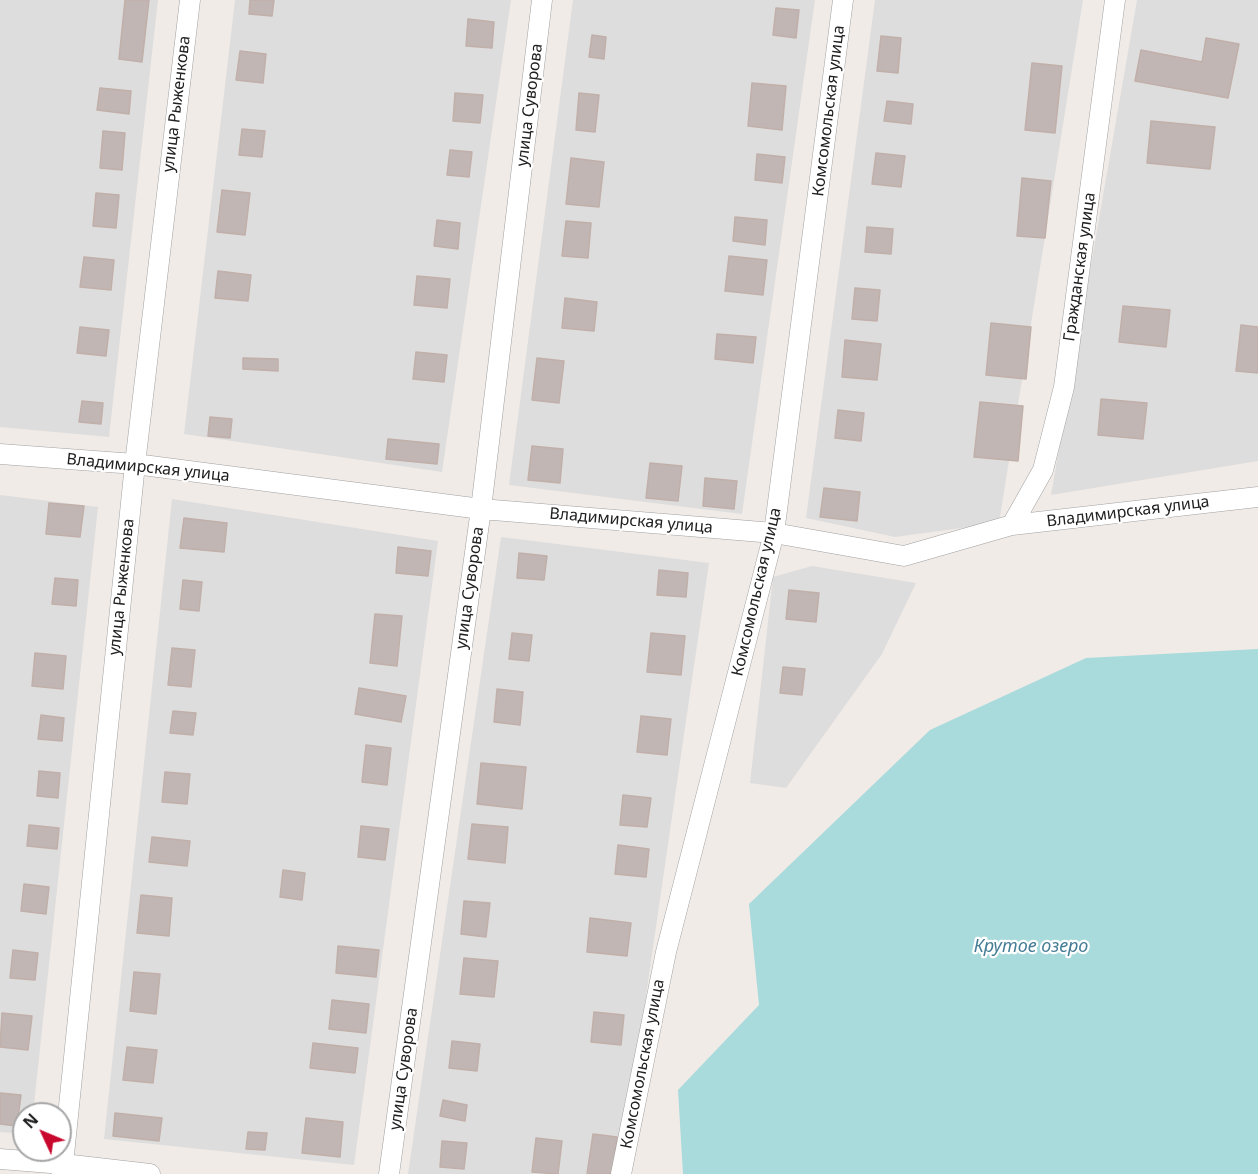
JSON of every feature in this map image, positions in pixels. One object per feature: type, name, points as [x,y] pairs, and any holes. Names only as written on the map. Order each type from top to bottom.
[{"type":"street","name":"улица Рыженкова","points":[[63,1169],[135,464],[190,0]]},
{"type":"street","name":"улица Суворова","points":[[389,1174],[481,509],[542,0]]},
{"type":"street","name":"Комсомольская улица","points":[[621,1174],[666,952],[774,533],[843,0]]},
{"type":"street","name":"Гражданская улица","points":[[1012,525],[1043,470],[1064,387],[1115,0]]},
{"type":"street","name":"Владимирская улица","points":[[0,454],[135,464],[481,509],[774,533],[904,556],[1012,525],[1258,497]]},
{"type":"street","points":[[0,1159],[63,1169],[150,1174]]},
{"type":"shaded area","points":[[0,0],[158,0],[109,437],[0,427]]},
{"type":"shaded area","points":[[235,0],[511,0],[442,472],[184,434]]},
{"type":"shaded area","points":[[573,0],[815,0],[742,514],[509,485]]},
{"type":"shaded area","points":[[875,0],[1083,0],[999,523],[895,537],[806,518]]},
{"type":"shaded area","points":[[1137,0],[1258,0],[1258,461],[1051,495]]},
{"type":"shaded area","points":[[0,495],[98,507],[34,1102],[12,1102],[12,1133],[0,1132]]},
{"type":"shaded area","points":[[172,499],[438,541],[354,1165],[104,1139]]},
{"type":"shaded area","points":[[501,537],[709,563],[620,1174],[408,1174]]},
{"type":"shaded area","points":[[812,566],[916,583],[882,654],[786,788],[750,783],[773,577]]},
{"type":"water","name":"Крутое озеро","points":[[1258,649],[1258,1174],[683,1174],[678,1090],[759,1005],[749,904],[930,730],[1086,658]]},
{"type":"building","points":[[125,0],[149,0],[142,62],[119,59]]},
{"type":"building","points":[[250,0],[274,0],[272,16],[249,14]]},
{"type":"building","points":[[776,8],[799,10],[796,38],[773,35]]},
{"type":"building","points":[[468,19],[494,22],[492,48],[466,46]]},
{"type":"building","points":[[592,35],[606,37],[604,59],[589,57]]},
{"type":"building","points":[[881,36],[901,38],[898,73],[877,71]]},
{"type":"building","points":[[1206,38],[1239,44],[1228,98],[1135,81],[1141,50],[1202,62]]},
{"type":"building","points":[[240,51],[266,54],[263,83],[236,80]]},
{"type":"building","points":[[1032,63],[1062,66],[1055,133],[1025,130]]},
{"type":"building","points":[[752,83],[786,86],[782,130],[748,126]]},
{"type":"building","points":[[100,88],[131,91],[129,114],[97,110]]},
{"type":"building","points":[[455,93],[483,95],[480,123],[453,121]]},
{"type":"building","points":[[579,93],[599,95],[595,132],[576,130]]},
{"type":"building","points":[[887,101],[913,104],[911,124],[884,121]]},
{"type":"building","points":[[1151,121],[1215,127],[1210,169],[1147,163]]},
{"type":"building","points":[[242,129],[265,131],[262,157],[239,155]]},
{"type":"building","points":[[103,131],[125,133],[122,170],[100,168]]},
{"type":"building","points":[[450,150],[472,152],[469,177],[447,175]]},
{"type":"building","points":[[876,153],[905,156],[901,187],[872,184]]},
{"type":"building","points":[[757,154],[785,157],[782,183],[755,180]]},
{"type":"building","points":[[571,158],[604,162],[599,207],[566,204]]},
{"type":"building","points":[[1022,178],[1051,181],[1045,238],[1017,236]]},
{"type":"building","points":[[222,190],[250,193],[245,235],[217,232]]},
{"type":"building","points":[[96,193],[119,195],[116,228],[93,226]]},
{"type":"building","points":[[735,217],[767,220],[765,245],[733,241]]},
{"type":"building","points":[[437,220],[460,223],[458,249],[434,246]]},
{"type":"building","points":[[566,221],[591,223],[588,258],[562,256]]},
{"type":"building","points":[[867,227],[893,229],[891,254],[865,252]]},
{"type":"building","points":[[729,256],[767,260],[763,295],[725,291]]},
{"type":"building","points":[[84,257],[114,260],[111,290],[80,287]]},
{"type":"building","points":[[218,271],[251,275],[248,301],[215,298]]},
{"type":"building","points":[[417,276],[450,279],[447,308],[414,305]]},
{"type":"building","points":[[855,288],[880,290],[877,321],[852,319]]},
{"type":"building","points":[[565,298],[597,302],[594,331],[562,328]]},
{"type":"building","points":[[1123,306],[1170,310],[1166,347],[1119,342]]},
{"type":"building","points":[[991,323],[1031,327],[1026,379],[986,375]]},
{"type":"building","points":[[1241,325],[1258,327],[1258,373],[1236,371]]},
{"type":"building","points":[[80,327],[109,330],[106,356],[77,353]]},
{"type":"building","points":[[717,334],[756,337],[753,363],[715,359]]},
{"type":"building","points":[[845,340],[881,344],[877,380],[842,377]]},
{"type":"building","points":[[416,352],[447,355],[444,382],[413,379]]},
{"type":"building","points":[[243,358],[278,359],[278,371],[243,369]]},
{"type":"building","points":[[537,358],[564,361],[559,403],[532,400]]},
{"type":"building","points":[[1101,399],[1147,403],[1143,439],[1098,435]]},
{"type":"building","points":[[82,401],[103,403],[101,424],[79,422]]},
{"type":"building","points":[[980,402],[1023,406],[1018,461],[974,457]]},
{"type":"building","points":[[838,410],[864,413],[861,441],[835,438]]},
{"type":"building","points":[[210,417],[232,419],[230,438],[208,436]]},
{"type":"building","points":[[388,439],[439,444],[437,464],[386,459]]},
{"type":"building","points":[[532,446],[563,449],[560,483],[528,480]]},
{"type":"building","points":[[650,463],[682,466],[678,501],[646,498]]},
{"type":"building","points":[[705,478],[737,481],[734,509],[703,506]]},
{"type":"building","points":[[824,488],[860,492],[857,521],[820,517]]},
{"type":"building","points":[[49,503],[84,506],[80,537],[46,534]]},
{"type":"building","points":[[184,518],[227,523],[224,552],[180,548]]},
{"type":"building","points":[[398,547],[431,551],[428,576],[396,573]]},
{"type":"building","points":[[519,553],[547,556],[544,580],[517,578]]},
{"type":"building","points":[[659,570],[688,573],[686,597],[657,595]]},
{"type":"building","points":[[55,578],[78,580],[76,606],[52,604]]},
{"type":"building","points":[[183,580],[202,582],[199,611],[180,609]]},
{"type":"building","points":[[789,590],[819,593],[816,622],[786,619]]},
{"type":"building","points":[[375,614],[402,616],[397,666],[370,663]]},
{"type":"building","points":[[512,633],[532,635],[529,661],[509,659]]},
{"type":"building","points":[[651,633],[685,636],[681,675],[647,672]]},
{"type":"building","points":[[172,648],[195,650],[191,687],[168,685]]},
{"type":"building","points":[[35,653],[66,656],[63,689],[32,686]]},
{"type":"building","points":[[783,667],[805,669],[802,695],[780,693]]},
{"type":"building","points":[[359,688],[406,696],[401,722],[355,714]]},
{"type":"building","points":[[497,689],[523,692],[520,725],[494,722]]},
{"type":"building","points":[[173,711],[196,713],[193,735],[170,733]]},
{"type":"building","points":[[41,715],[64,718],[62,741],[38,739]]},
{"type":"building","points":[[641,716],[671,719],[667,755],[637,752]]},
{"type":"building","points":[[366,745],[391,748],[387,785],[362,782]]},
{"type":"building","points":[[481,763],[526,767],[522,809],[477,804]]},
{"type":"building","points":[[39,771],[60,773],[58,798],[37,796]]},
{"type":"building","points":[[165,772],[190,774],[187,804],[162,802]]},
{"type":"building","points":[[623,795],[651,798],[647,827],[620,825]]},
{"type":"building","points":[[472,824],[508,827],[505,863],[468,859]]},
{"type":"building","points":[[29,825],[59,828],[57,849],[27,846]]},
{"type":"building","points":[[361,826],[389,829],[385,860],[358,857]]},
{"type":"building","points":[[152,837],[190,841],[187,866],[149,862]]},
{"type":"building","points":[[618,845],[649,849],[646,877],[615,874]]},
{"type":"building","points":[[283,870],[305,873],[302,900],[280,897]]},
{"type":"building","points":[[24,884],[49,887],[46,914],[21,911]]},
{"type":"building","points":[[141,895],[172,898],[169,936],[137,933]]},
{"type":"building","points":[[464,901],[490,903],[486,937],[461,934]]},
{"type":"building","points":[[590,918],[631,923],[627,956],[587,952]]},
{"type":"building","points":[[338,946],[379,950],[376,977],[336,973]]},
{"type":"building","points":[[13,950],[38,953],[35,980],[10,978]]},
{"type":"building","points":[[464,958],[498,961],[494,997],[460,994]]},
{"type":"building","points":[[134,972],[160,974],[156,1014],[130,1011]]},
{"type":"building","points":[[332,1000],[369,1004],[366,1033],[329,1029]]},
{"type":"building","points":[[594,1012],[624,1015],[621,1045],[591,1042]]},
{"type":"building","points":[[2,1013],[32,1016],[28,1050],[0,1047]]},
{"type":"building","points":[[452,1041],[480,1044],[477,1071],[449,1068]]},
{"type":"building","points":[[313,1043],[358,1048],[355,1073],[310,1068]]},
{"type":"building","points":[[127,1047],[157,1050],[153,1083],[123,1080]]},
{"type":"building","points":[[0,1093],[21,1095],[20,1102],[12,1102],[12,1125],[0,1124]]},
{"type":"building","points":[[443,1100],[467,1105],[465,1121],[440,1116]]},
{"type":"building","points":[[115,1113],[162,1118],[159,1141],[113,1136]]},
{"type":"building","points":[[306,1118],[343,1122],[340,1157],[302,1153]]},
{"type":"building","points":[[248,1132],[267,1133],[265,1150],[246,1149]]},
{"type":"building","points":[[593,1134],[617,1137],[612,1174],[587,1174]]},
{"type":"building","points":[[536,1138],[562,1141],[558,1174],[532,1172]]},
{"type":"building","points":[[442,1141],[467,1143],[464,1169],[440,1167]]}]
